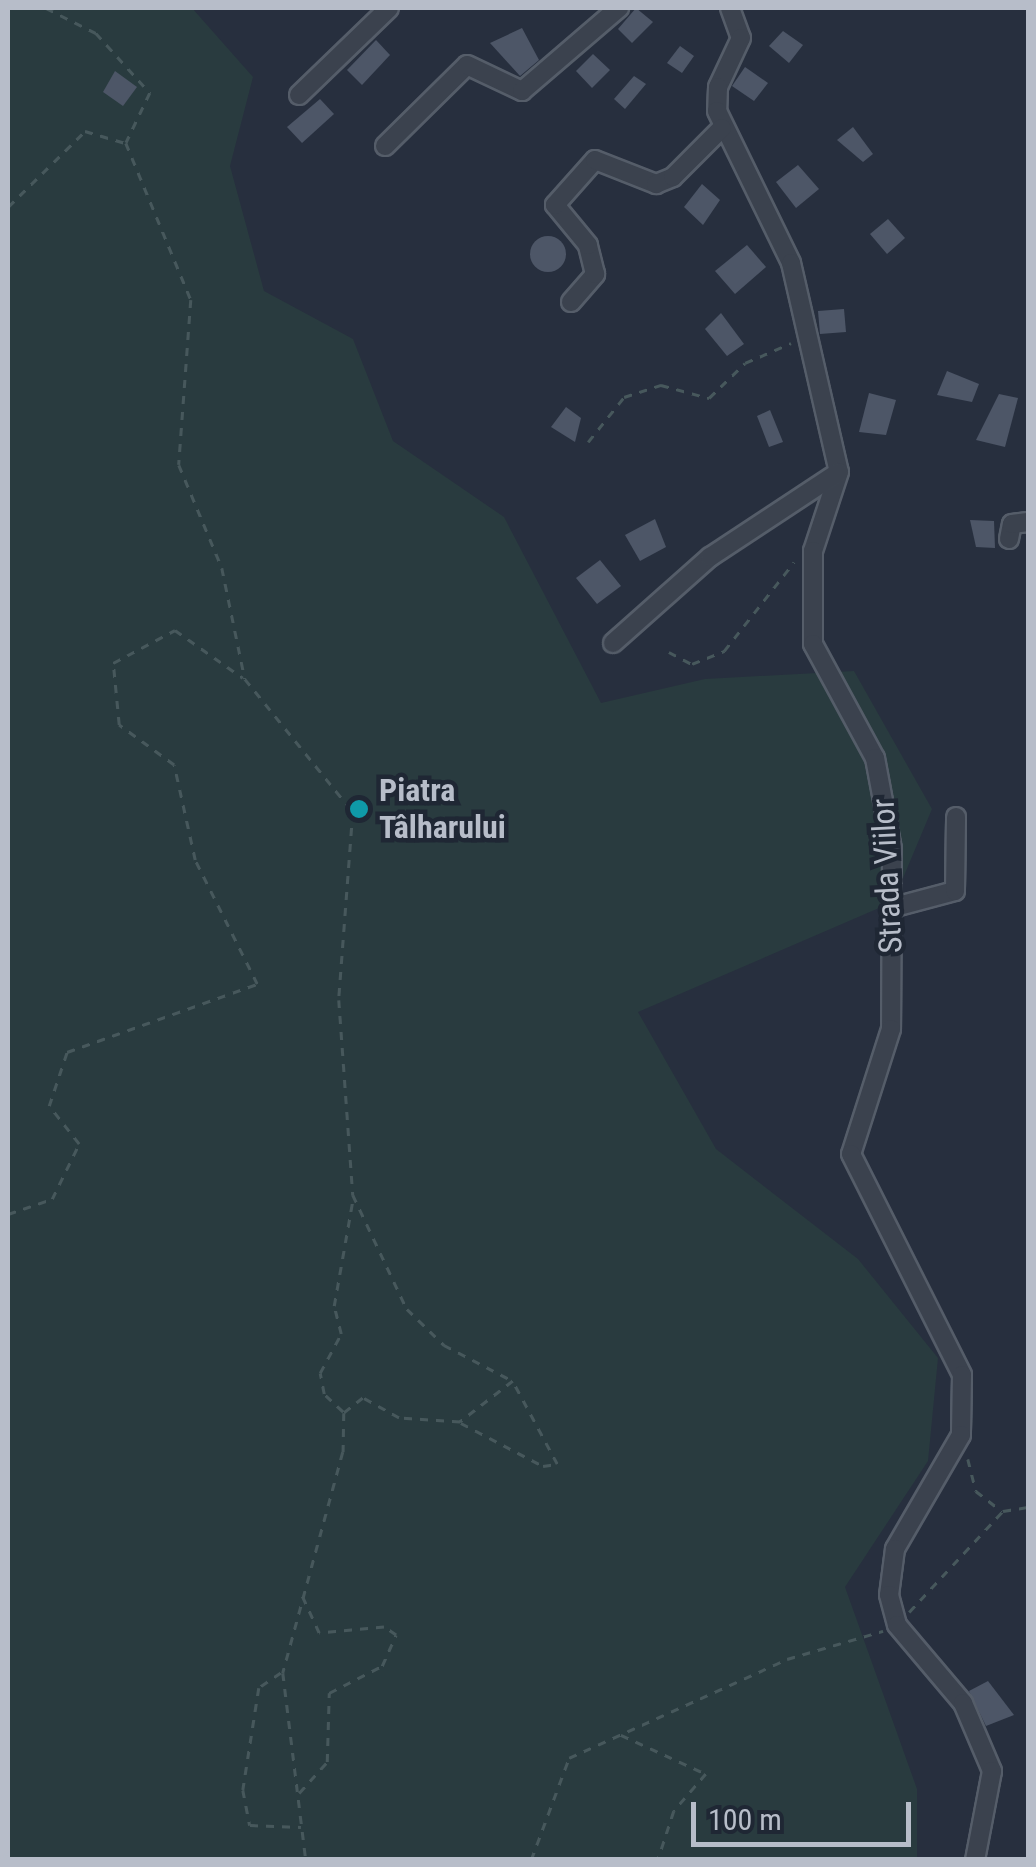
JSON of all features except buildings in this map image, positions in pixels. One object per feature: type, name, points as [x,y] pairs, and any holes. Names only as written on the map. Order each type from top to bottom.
[{"type":"street","points":[[299,95],[389,8]]},
{"type":"street","points":[[385,146],[467,65],[522,91],[619,8]]},
{"type":"street","points":[[613,643],[710,557],[840,472],[791,263],[722,128],[718,86],[740,38],[730,8]]},
{"type":"street","points":[[572,302],[594,274],[588,245],[555,205],[595,160],[656,184],[673,178],[722,128]]},
{"type":"street","name":"Strada Viilor","points":[[840,472],[813,551],[812,644],[882,779],[891,908],[890,1030],[851,1154],[962,1375],[961,1435],[894,1549],[889,1595],[898,1625]]},
{"type":"street","points":[[1009,539],[1012,524],[1028,522]]},
{"type":"street","points":[[891,908],[956,890],[956,817]]},
{"type":"street","points":[[898,1625],[964,1702],[992,1771],[975,1860]]},
{"type":"path","points":[[46,8],[96,33],[150,93],[126,143],[191,300],[179,466],[222,568],[244,679]]},
{"type":"path","points":[[8,207],[85,131],[126,143]]},
{"type":"path","points":[[588,442],[624,397],[662,385],[715,396],[745,364],[806,328]]},
{"type":"path","points":[[669,652],[692,664],[724,651],[789,566],[813,551]]},
{"type":"path","points":[[8,1214],[52,1198],[79,1144],[49,1106],[67,1052],[257,984],[195,860],[174,765],[118,726],[113,663],[175,630],[244,679],[353,812],[340,1000],[353,1195],[334,1306],[341,1334],[320,1373],[324,1394],[344,1413],[344,1452],[300,1593],[282,1673],[306,1860]]},
{"type":"path","points":[[344,1413],[364,1398],[399,1418],[460,1422],[544,1466],[558,1464],[512,1382],[444,1345],[407,1309],[353,1195]]},
{"type":"path","points":[[460,1422],[512,1382]]},
{"type":"path","points":[[961,1435],[976,1491],[1003,1512]]},
{"type":"path","points":[[531,1860],[568,1758],[786,1659],[898,1625],[1003,1512],[1028,1507]]},
{"type":"path","points":[[298,1794],[327,1762],[329,1693],[382,1666],[396,1635],[384,1627],[319,1633],[300,1593]]},
{"type":"path","points":[[282,1673],[259,1688],[244,1790],[250,1825],[302,1826]]},
{"type":"path","points":[[620,1734],[706,1774],[674,1811],[658,1860]]},
{"type":"shaded area","points":[[8,8],[192,8],[253,77],[230,166],[264,291],[353,339],[393,441],[504,517],[601,703],[705,679],[854,671],[932,809],[893,902],[638,1012],[716,1149],[858,1259],[938,1358],[928,1461],[845,1587],[917,1789],[917,1859],[8,1860]]},
{"type":"place","name":"Piatra Tâlharului","points":[[359,809]]}]
